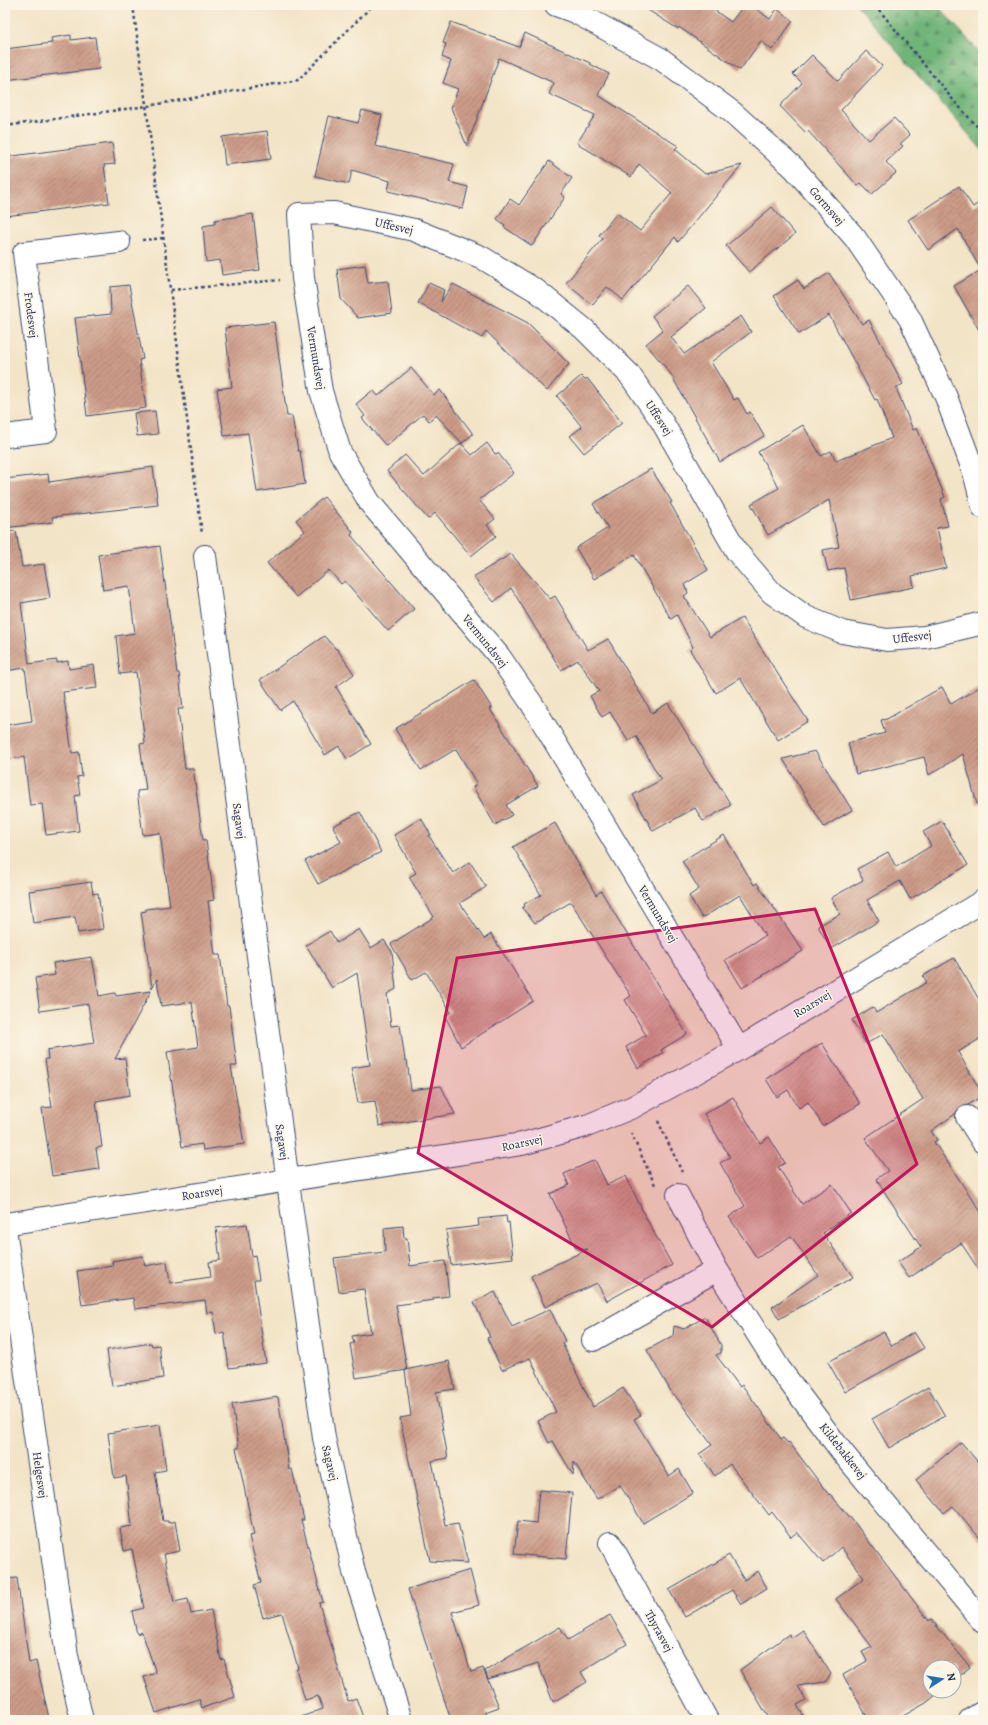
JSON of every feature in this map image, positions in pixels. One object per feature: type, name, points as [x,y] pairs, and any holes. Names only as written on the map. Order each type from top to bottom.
[{"type":"street","name":"Gormsvej","points":[[556,5],[575,12],[661,59],[732,112],[794,168],[855,238],[913,326],[946,396],[974,472],[983,507]]},
{"type":"street","name":"Uffesvej","points":[[299,214],[334,213],[414,230],[481,257],[537,290],[584,329],[629,374],[661,420],[737,552],[772,593],[806,617],[842,632],[887,640],[925,637],[983,623]]},
{"type":"street","name":"Vermundsvej","points":[[299,214],[303,278],[320,392],[340,452],[370,503],[499,656],[532,704],[739,1048]]},
{"type":"street","name":"Frodesvej","points":[[5,436],[46,432],[24,254],[119,242]]},
{"type":"street","name":"Sagavej","points":[[205,556],[287,1180],[324,1438],[354,1572],[401,1720]]},
{"type":"street","name":"Roarsvej","points":[[5,1224],[522,1144],[589,1125],[621,1112],[739,1048],[983,901]]},
{"type":"street","points":[[967,1118],[983,1142]]},
{"type":"street","name":"Kildebakkevej","points":[[678,1195],[718,1270],[775,1362],[842,1452],[983,1622]]},
{"type":"street","name":"Helgesvej","points":[[5,1229],[67,1656],[82,1720]]},
{"type":"street","points":[[593,1340],[718,1270]]},
{"type":"street","name":"Thyrasvej","points":[[610,1543],[707,1720]]},
{"type":"street","points":[[970,1720],[983,1712]]},
{"type":"path","points":[[133,5],[205,556]]},
{"type":"path","points":[[5,126],[146,106],[298,80],[373,5]]},
{"type":"path","points":[[875,5],[954,101],[983,133]]},
{"type":"path","points":[[171,290],[303,278]]},
{"type":"path","points":[[621,1112],[663,1202],[690,1189],[648,1098]]},
{"type":"highlighted area","points":[[815,909],[917,1164],[712,1327],[418,1153],[457,958]]},
{"type":"green space","points":[[857,5],[937,5],[983,56],[983,151]]},
{"type":"building","points":[[640,5],[707,5],[731,22],[744,5],[751,5],[770,19],[777,9],[793,21],[772,50],[761,41],[740,70],[679,27],[678,29]]},
{"type":"building","points":[[451,22],[519,47],[525,33],[590,63],[609,74],[598,95],[678,146],[675,149],[705,174],[742,165],[678,242],[675,237],[623,300],[607,287],[592,305],[566,283],[603,238],[599,235],[617,213],[640,231],[672,193],[639,164],[631,177],[577,143],[595,115],[549,94],[554,83],[499,58],[467,146],[451,108],[458,89],[443,83],[451,61],[442,57],[446,44],[443,43]]},
{"type":"building","points":[[71,35],[71,40],[95,37],[99,69],[5,80],[5,49],[52,43],[51,38]]},
{"type":"building","points":[[866,51],[882,66],[841,110],[869,140],[894,118],[910,135],[900,144],[903,146],[886,162],[896,173],[872,194],[861,183],[858,186],[808,131],[806,133],[780,106],[802,83],[793,74],[812,55],[838,81]]},
{"type":"building","points":[[362,110],[382,115],[375,146],[454,164],[449,182],[468,187],[463,209],[388,191],[390,181],[352,170],[349,184],[315,176],[329,116],[358,123]]},
{"type":"building","points":[[267,131],[271,159],[225,165],[222,137]]},
{"type":"building","points":[[112,143],[115,164],[104,165],[109,203],[5,216],[5,179],[8,179],[5,157]]},
{"type":"building","points":[[549,161],[572,178],[561,194],[565,197],[532,246],[504,227],[505,225],[497,219],[510,199],[519,205]]},
{"type":"building","points":[[959,186],[973,207],[983,200],[983,337],[954,286],[981,270],[958,229],[928,250],[908,220]]},
{"type":"building","points":[[772,207],[795,234],[749,272],[726,246]]},
{"type":"building","points":[[253,214],[260,270],[222,275],[220,260],[206,262],[203,226],[215,224],[215,220]]},
{"type":"building","points":[[365,265],[368,283],[388,281],[392,313],[358,318],[341,299],[337,269]]},
{"type":"building","points":[[829,273],[862,324],[869,320],[903,384],[896,388],[913,430],[917,428],[945,497],[941,499],[948,526],[937,528],[946,568],[912,576],[914,587],[851,600],[844,568],[828,571],[823,550],[839,547],[829,500],[768,535],[751,504],[779,488],[758,452],[803,425],[821,456],[831,451],[836,461],[892,438],[877,399],[875,400],[829,315],[799,334],[774,296],[798,280],[804,289]]},
{"type":"building","points":[[429,283],[444,290],[441,302],[453,284],[528,323],[569,364],[547,391],[486,331],[482,338],[418,303]]},
{"type":"building","points":[[129,285],[143,359],[139,360],[146,408],[87,416],[75,318],[111,314],[110,287]]},
{"type":"building","points":[[688,286],[706,308],[671,337],[684,354],[741,316],[751,332],[711,362],[734,400],[738,398],[747,414],[750,412],[764,436],[720,462],[670,373],[646,344],[663,330],[652,316]]},
{"type":"building","points":[[274,322],[287,416],[292,416],[298,451],[300,451],[305,484],[257,492],[248,433],[224,436],[217,389],[232,387],[225,328]]},
{"type":"building","points":[[411,368],[434,395],[440,390],[473,434],[462,443],[436,415],[429,421],[423,414],[386,446],[362,418],[365,416],[356,404],[373,390],[378,396]]},
{"type":"building","points":[[581,376],[585,380],[587,378],[622,423],[584,453],[570,436],[582,427],[557,396]]},
{"type":"building","points":[[155,411],[158,434],[137,436],[134,413]]},
{"type":"building","points":[[461,443],[472,455],[487,443],[495,454],[498,453],[514,473],[479,500],[495,519],[487,525],[496,536],[471,556],[435,513],[428,519],[387,471],[405,455],[424,476]]},
{"type":"building","points":[[153,467],[158,505],[52,517],[53,522],[5,528],[5,479],[48,474],[49,482]]},
{"type":"building","points":[[651,469],[672,502],[670,503],[708,570],[685,584],[688,593],[684,596],[710,637],[742,618],[808,721],[778,740],[740,678],[716,693],[690,650],[693,647],[677,615],[671,619],[634,555],[594,579],[576,548],[608,528],[593,504]]},
{"type":"building","points":[[324,497],[353,532],[351,535],[414,609],[388,631],[345,581],[341,584],[329,570],[296,597],[267,563],[305,531],[296,520]]},
{"type":"building","points":[[16,531],[22,567],[44,564],[50,598],[21,603],[29,664],[57,660],[57,663],[68,661],[69,669],[94,665],[97,688],[63,692],[72,753],[79,752],[82,776],[77,777],[80,795],[75,796],[79,831],[46,835],[42,804],[30,805],[24,757],[10,759],[6,725],[32,721],[25,668],[5,671],[5,532]]},
{"type":"building","points":[[160,546],[177,673],[179,673],[183,709],[178,709],[185,769],[193,768],[203,840],[206,840],[214,900],[208,901],[215,955],[220,955],[227,1006],[229,1006],[237,1066],[231,1066],[244,1144],[203,1150],[202,1144],[182,1147],[167,1052],[198,1047],[192,1002],[161,1006],[157,979],[152,988],[141,912],[146,911],[146,909],[170,906],[160,833],[143,835],[137,791],[146,790],[140,744],[145,743],[136,672],[120,674],[116,636],[135,633],[129,586],[103,590],[98,555]]},
{"type":"building","points":[[511,554],[550,599],[555,596],[588,650],[608,639],[652,713],[668,703],[731,805],[703,821],[695,808],[653,831],[633,795],[661,780],[636,736],[628,741],[610,712],[602,717],[590,696],[599,691],[578,660],[561,670],[511,588],[494,602],[473,577]]},
{"type":"building","points":[[324,636],[337,649],[354,674],[336,687],[371,744],[347,759],[339,746],[325,755],[293,701],[280,710],[260,680]]},
{"type":"building","points":[[474,680],[492,708],[490,709],[538,786],[506,805],[512,815],[495,825],[473,787],[477,784],[456,749],[421,770],[395,729]]},
{"type":"building","points":[[983,685],[983,803],[977,804],[963,754],[929,775],[924,757],[856,774],[848,743],[885,733],[881,720],[887,719],[942,687],[951,704]]},
{"type":"building","points":[[815,751],[852,810],[824,827],[783,759]]},
{"type":"building","points":[[360,812],[381,852],[318,884],[305,861],[341,842],[333,826]]},
{"type":"building","points":[[421,818],[431,835],[429,836],[453,873],[470,862],[486,887],[460,903],[484,939],[491,934],[533,1001],[461,1047],[445,1016],[451,1012],[426,972],[412,980],[391,944],[434,917],[409,877],[416,873],[394,835]]},
{"type":"building","points":[[942,821],[968,865],[910,899],[900,881],[867,900],[879,921],[831,949],[818,926],[840,914],[831,898],[863,880],[857,869],[888,852],[896,867],[931,846],[923,832]]},
{"type":"building","points":[[555,823],[596,895],[601,891],[687,1034],[661,1050],[663,1053],[638,1068],[626,1047],[646,1035],[625,1000],[631,996],[571,902],[535,923],[522,908],[525,906],[524,904],[541,895],[513,847]]},
{"type":"building","points":[[724,835],[754,885],[757,883],[803,951],[742,988],[725,960],[765,936],[740,895],[702,918],[689,896],[699,889],[682,861]]},
{"type":"building","points":[[91,882],[93,894],[98,893],[103,929],[78,933],[75,917],[33,923],[29,891]]},
{"type":"building","points":[[359,929],[371,948],[384,940],[392,952],[396,989],[387,994],[391,1026],[400,1025],[411,1090],[441,1086],[455,1114],[379,1126],[375,1101],[358,1103],[351,1068],[370,1065],[357,973],[332,988],[306,945],[330,931],[337,943]]},
{"type":"building","points":[[92,957],[99,996],[115,993],[116,996],[151,991],[115,1059],[125,1058],[130,1095],[96,1101],[102,1147],[96,1148],[99,1169],[52,1176],[42,1108],[52,1107],[45,1059],[48,1059],[47,1050],[94,1043],[88,1004],[40,1011],[35,978],[55,975],[53,963]]},
{"type":"building","points":[[954,958],[983,1006],[983,1037],[958,1052],[983,1095],[968,1105],[960,1107],[955,1114],[931,1131],[937,1140],[934,1142],[983,1215],[983,1276],[961,1243],[909,1278],[898,1262],[921,1247],[876,1179],[888,1171],[865,1138],[923,1099],[883,1034],[866,1044],[852,1020],[873,1007],[876,1013],[927,982],[923,976]]},
{"type":"building","points":[[822,1043],[860,1104],[823,1126],[808,1102],[799,1108],[788,1090],[777,1097],[766,1079]]},
{"type":"building","points":[[733,1097],[760,1143],[769,1137],[785,1163],[778,1167],[802,1204],[832,1184],[851,1213],[823,1233],[853,1277],[779,1319],[772,1307],[818,1275],[791,1236],[757,1258],[729,1217],[745,1206],[720,1163],[730,1157],[704,1114]]},
{"type":"building","points":[[595,1160],[607,1185],[626,1176],[646,1218],[672,1265],[607,1301],[597,1283],[545,1307],[531,1276],[588,1249],[577,1250],[550,1194],[569,1185],[564,1174]]},
{"type":"building","points":[[506,1216],[507,1223],[509,1222],[513,1258],[451,1265],[446,1230],[479,1226],[478,1219]]},
{"type":"building","points":[[247,1224],[252,1256],[255,1255],[259,1280],[254,1280],[266,1363],[229,1368],[224,1332],[216,1334],[213,1312],[207,1313],[205,1300],[135,1309],[133,1298],[82,1305],[77,1271],[113,1266],[112,1261],[143,1256],[145,1266],[167,1262],[170,1283],[211,1277],[209,1262],[220,1260],[216,1228]]},
{"type":"building","points":[[403,1226],[404,1238],[407,1238],[410,1266],[445,1261],[449,1296],[433,1298],[434,1300],[396,1305],[407,1370],[356,1378],[350,1344],[354,1343],[352,1336],[371,1333],[364,1289],[339,1292],[334,1258],[385,1252],[384,1228]]},
{"type":"building","points":[[495,1292],[512,1327],[550,1309],[565,1341],[562,1343],[593,1407],[623,1388],[641,1415],[634,1419],[669,1476],[679,1469],[693,1493],[643,1523],[620,1485],[597,1499],[574,1462],[573,1475],[553,1441],[549,1443],[538,1421],[556,1412],[530,1358],[502,1370],[487,1338],[490,1337],[474,1302]]},
{"type":"building","points":[[705,1317],[721,1345],[721,1353],[716,1355],[740,1387],[742,1385],[781,1439],[783,1438],[788,1443],[789,1442],[829,1495],[830,1494],[854,1522],[929,1621],[931,1619],[970,1667],[962,1674],[962,1659],[922,1659],[922,1699],[931,1699],[926,1703],[896,1720],[869,1720],[843,1675],[867,1661],[862,1652],[872,1647],[836,1599],[864,1578],[841,1547],[823,1563],[797,1532],[791,1537],[772,1512],[769,1515],[730,1464],[715,1476],[699,1454],[712,1445],[674,1394],[673,1395],[647,1350],[673,1336],[674,1326],[684,1329]]},
{"type":"building","points":[[884,1332],[892,1346],[914,1332],[924,1348],[845,1392],[828,1362]]},
{"type":"building","points":[[151,1343],[152,1346],[159,1345],[163,1378],[112,1386],[107,1350]]},
{"type":"building","points":[[449,1361],[455,1389],[436,1392],[448,1458],[432,1461],[445,1525],[458,1523],[468,1563],[430,1561],[400,1418],[411,1416],[405,1370]]},
{"type":"building","points":[[928,1387],[945,1416],[889,1448],[872,1419]]},
{"type":"building","points":[[278,1397],[289,1470],[292,1469],[304,1520],[301,1520],[323,1602],[319,1603],[348,1701],[356,1698],[364,1720],[301,1720],[301,1717],[323,1709],[318,1696],[305,1700],[296,1669],[298,1668],[282,1613],[263,1618],[254,1585],[261,1583],[249,1536],[254,1535],[236,1448],[239,1448],[232,1404]]},
{"type":"building","points":[[160,1425],[166,1470],[155,1472],[163,1521],[168,1521],[168,1523],[175,1521],[180,1551],[164,1554],[174,1602],[188,1599],[191,1614],[211,1610],[221,1660],[224,1659],[235,1697],[202,1708],[199,1699],[156,1713],[144,1677],[156,1673],[142,1632],[137,1634],[132,1611],[144,1608],[132,1549],[124,1551],[120,1528],[132,1526],[126,1476],[114,1478],[108,1433]]},
{"type":"building","points":[[961,1442],[983,1468],[983,1542],[953,1506],[944,1513],[916,1480]]},
{"type":"building","points":[[539,1490],[572,1493],[566,1559],[514,1554],[518,1521],[536,1523]]},
{"type":"building","points":[[729,1555],[744,1580],[758,1571],[767,1588],[741,1604],[732,1590],[685,1617],[669,1590]]},
{"type":"building","points":[[470,1570],[479,1605],[452,1612],[471,1672],[483,1668],[499,1707],[485,1712],[489,1720],[451,1720],[408,1589]]},
{"type":"building","points":[[17,1578],[29,1663],[36,1661],[49,1718],[38,1720],[9,1720],[5,1703],[5,1579]]},
{"type":"building","points":[[610,1615],[627,1644],[581,1672],[587,1682],[553,1702],[538,1663],[488,1679],[485,1671],[560,1627],[568,1640]]},
{"type":"building","points":[[803,1630],[831,1674],[825,1682],[798,1686],[806,1700],[797,1705],[806,1720],[770,1720],[740,1670],[789,1634],[791,1638]]},
{"type":"railway","points":[[977,5],[983,12]]}]
